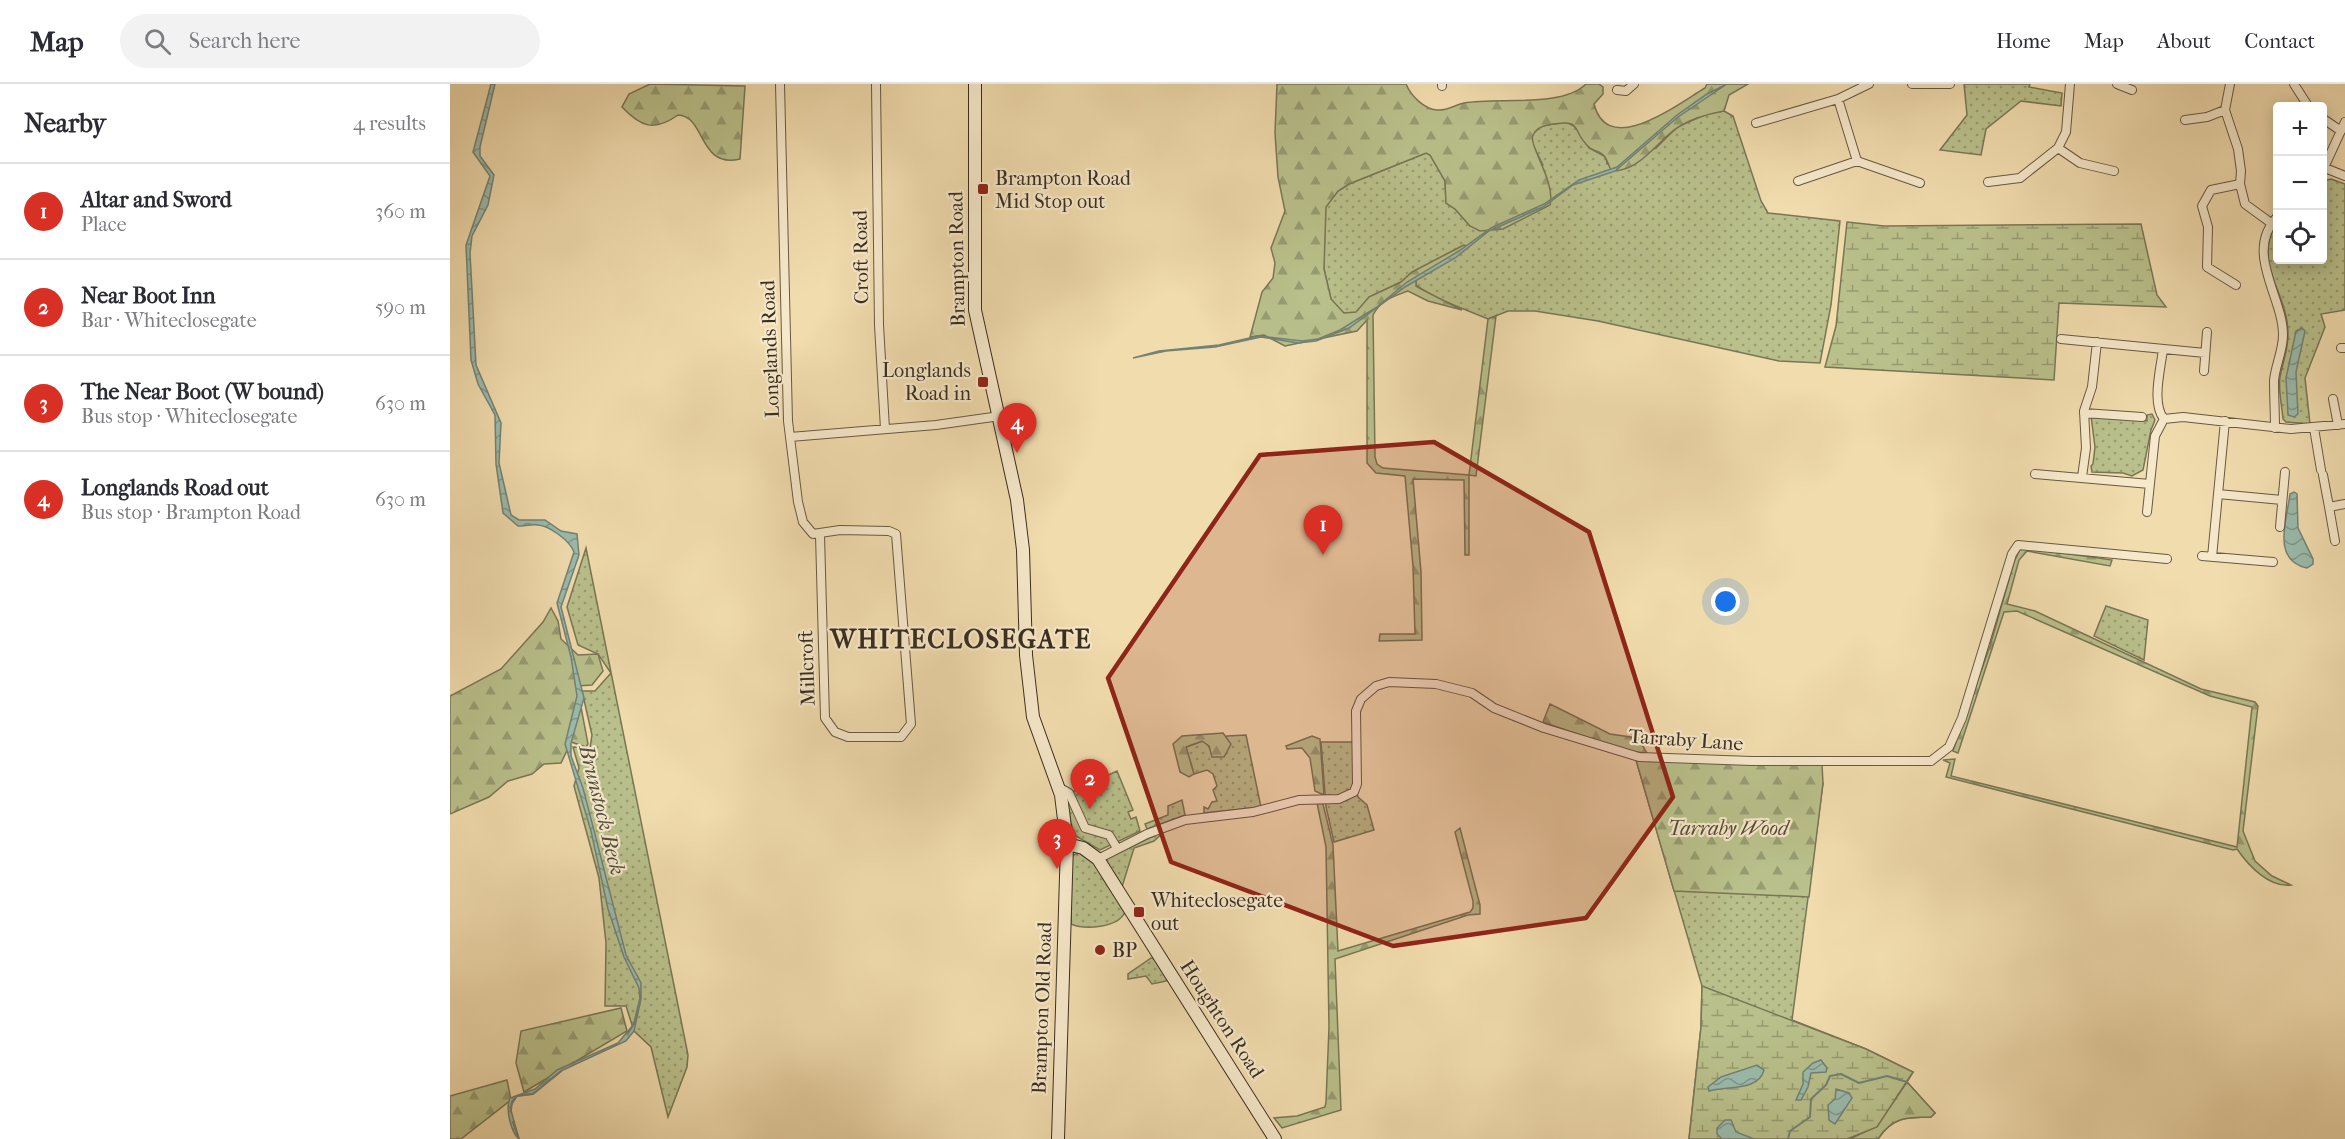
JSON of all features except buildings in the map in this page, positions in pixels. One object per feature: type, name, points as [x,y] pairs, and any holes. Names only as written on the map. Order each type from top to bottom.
[{"type":"main road","name":"Brampton Road","points":[[975,84],[975,310],[981,348],[1011,465],[1023,549],[1029,692],[1041,746],[1058,787]]},
{"type":"main road","points":[[1058,787],[1067,844]]},
{"type":"main road","name":"Houghton Road","points":[[1067,844],[1083,848],[1098,859],[1275,1139]]},
{"type":"main road","name":"Brampton Old Road","points":[[1058,1139],[1067,844]]},
{"type":"street","name":"Longlands Road","points":[[780,84],[785,343],[790,437],[974,421],[1000,416]]},
{"type":"street","name":"Croft Road","points":[[876,84],[879,325],[885,429]]},
{"type":"street","points":[[1756,123],[1838,99],[1869,84]]},
{"type":"street","points":[[1912,84],[1950,84]]},
{"type":"street","points":[[1988,182],[2020,178],[2058,148],[2066,132],[2070,84]]},
{"type":"street","points":[[2117,84],[2132,90]]},
{"type":"street","points":[[2230,84],[2224,110],[2238,149],[2240,184],[2245,204],[2271,223]]},
{"type":"street","points":[[2294,84],[2305,102]]},
{"type":"street","points":[[1617,90],[1632,86],[1632,99]]},
{"type":"street","points":[[1838,99],[1857,160]]},
{"type":"street","points":[[2185,120],[2207,117],[2224,110]]},
{"type":"street","points":[[2327,121],[2341,131]]},
{"type":"street","points":[[2327,163],[2345,122]]},
{"type":"street","points":[[2058,148],[2079,163],[2114,171]]},
{"type":"street","points":[[1798,181],[1857,160],[1920,183]]},
{"type":"street","points":[[2327,171],[2345,176]]},
{"type":"street","points":[[2236,286],[2207,267],[2208,226],[2202,206],[2211,190],[2240,184]]},
{"type":"street","points":[[2273,221],[2263,249],[2264,268],[2281,314],[2283,339],[2274,381],[2275,428]]},
{"type":"street","points":[[2204,371],[2208,332]]},
{"type":"street","points":[[2061,339],[2205,353]]},
{"type":"street","points":[[2082,477],[2086,448],[2084,412],[2092,387],[2097,342]]},
{"type":"street","points":[[2163,349],[2158,412],[2164,419]]},
{"type":"street","points":[[2164,419],[2183,417],[2275,428],[2342,425],[2333,399]]},
{"type":"street","points":[[2084,412],[2142,417]]},
{"type":"street","points":[[2147,512],[2155,436],[2164,419]]},
{"type":"street","points":[[2212,556],[2224,421]]},
{"type":"street","points":[[2314,428],[2334,541]]},
{"type":"street","points":[[790,437],[801,516],[809,531],[820,535]]},
{"type":"street","points":[[2280,527],[2286,472]]},
{"type":"street","points":[[2035,474],[2150,484]]},
{"type":"street","points":[[2218,494],[2282,500]]},
{"type":"street","points":[[2329,507],[2345,504]]},
{"type":"street","name":"Millcroft","points":[[840,530],[889,531],[897,537],[911,724],[901,736],[848,737],[836,732],[825,718],[820,535],[840,530]]},
{"type":"street","name":"Tarraby Lane","points":[[1098,859],[1117,848],[1185,820],[1253,812],[1299,800],[1330,800],[1348,796],[1354,792],[1357,784],[1356,711],[1359,704],[1376,686],[1389,682],[1436,684],[1462,689],[1512,716],[1639,757],[1752,761],[1931,760],[1949,747],[1962,718],[2012,554],[2019,545],[2167,559]]},
{"type":"street","points":[[2202,556],[2273,562]]},
{"type":"street","points":[[1058,787],[1069,793],[1085,828],[1109,835],[1117,848]]},
{"type":"highlighted area","points":[[1434,442],[1589,532],[1673,797],[1586,918],[1393,946],[1171,862],[1108,678],[1260,455]]},
{"type":"green space","points":[[650,84],[745,86],[740,159],[726,160],[709,150],[694,124],[687,118],[678,115],[662,124],[648,125],[629,114],[622,107],[629,94]]},
{"type":"green space","points":[[1277,84],[1406,84],[1411,93],[1423,104],[1432,109],[1441,110],[1478,101],[1546,99],[1562,96],[1586,84],[1599,84],[1603,87],[1603,94],[1594,104],[1602,120],[1614,127],[1628,127],[1662,114],[1705,88],[1707,84],[1748,84],[1729,95],[1724,111],[1680,126],[1639,161],[1621,170],[1611,170],[1604,155],[1590,148],[1572,124],[1560,123],[1539,128],[1533,135],[1534,147],[1546,175],[1551,196],[1550,205],[1503,229],[1480,231],[1470,226],[1455,209],[1446,203],[1445,181],[1430,155],[1426,153],[1349,184],[1338,191],[1326,207],[1324,269],[1331,299],[1344,313],[1356,312],[1369,297],[1401,282],[1412,272],[1464,245],[1467,246],[1416,280],[1416,286],[1462,310],[1428,301],[1408,291],[1383,302],[1373,315],[1375,457],[1377,464],[1383,468],[1469,475],[1469,555],[1465,555],[1464,480],[1413,479],[1421,572],[1422,640],[1379,641],[1380,634],[1415,634],[1413,566],[1405,476],[1376,473],[1367,463],[1367,320],[1357,331],[1285,346],[1264,335],[1250,337],[1262,292],[1273,278],[1275,263],[1271,248],[1285,211],[1278,177],[1275,133]]},
{"type":"green space","points":[[1964,84],[2030,84],[2029,87],[2062,93],[2061,106],[2021,101],[1986,129],[1981,155],[1940,150],[1967,115]]},
{"type":"green space","points":[[1724,111],[1733,116],[1761,201],[1768,213],[1840,221],[1831,305],[1820,363],[1779,361],[1598,321],[1535,311],[1508,311],[1488,319],[1434,297],[1416,285],[1416,280],[1449,260],[1464,245],[1412,272],[1401,282],[1369,297],[1356,313],[1343,313],[1331,299],[1324,269],[1325,207],[1338,191],[1349,184],[1426,153],[1430,155],[1445,181],[1446,203],[1455,209],[1470,226],[1543,165],[1532,143],[1532,135],[1541,126],[1567,122],[1577,128],[1589,148],[1606,157],[1607,164],[1656,148],[1677,127],[1709,113]]},
{"type":"green space","points":[[2331,179],[2345,184],[2345,310],[2321,314],[2325,327],[2305,378],[2310,424],[2286,422],[2283,419],[2280,382],[2287,349],[2288,331],[2286,316],[2269,264],[2270,236],[2273,229],[2273,264],[2327,264],[2327,180]]},
{"type":"green space","points":[[1847,222],[1884,226],[2141,224],[2157,295],[2166,307],[2059,303],[2054,380],[1825,367],[1836,326]]},
{"type":"green space","points":[[1496,316],[1476,476],[1469,475],[1488,319]]},
{"type":"green space","points":[[2152,414],[2155,420],[2143,470],[2132,476],[2123,473],[2092,472],[2095,447],[2091,416],[2147,421],[2147,415]]},
{"type":"green space","points":[[2021,547],[2112,560],[2110,566],[2027,551],[2019,560],[2007,604],[2035,611],[2201,689],[2255,702],[2258,706],[2243,831],[2255,861],[2272,876],[2291,885],[2275,883],[2267,879],[2247,862],[2237,849],[2233,850],[1946,777],[1950,763],[1943,760],[1955,759],[1951,776],[2237,847],[2252,707],[2210,696],[2017,611],[2004,612],[1958,753],[1953,751],[1990,646],[2014,562]]},
{"type":"green space","points":[[586,548],[688,1055],[687,1067],[668,1117],[651,1047],[634,1031],[626,1006],[605,1006],[606,943],[599,878],[574,786],[579,768],[573,747],[590,748],[592,735],[582,691],[595,691],[611,673],[598,654],[578,645],[567,607]]},
{"type":"green space","points":[[2106,606],[2148,620],[2144,660],[2094,636]]},
{"type":"green space","points":[[551,608],[558,621],[561,639],[578,655],[598,654],[603,671],[592,685],[577,686],[588,744],[586,747],[571,742],[561,763],[544,764],[532,774],[508,781],[489,797],[450,814],[450,696],[501,669],[543,622]]},
{"type":"green space","points":[[1550,704],[1610,734],[1638,738],[1647,753],[1625,751],[1543,722]]},
{"type":"green space","points":[[1223,733],[1231,744],[1224,757],[1212,757],[1209,746],[1202,741],[1186,747],[1194,774],[1189,777],[1180,772],[1173,744],[1182,736]]},
{"type":"green space","points":[[1246,735],[1261,807],[1204,813],[1204,807],[1208,809],[1212,802],[1217,801],[1213,790],[1217,786],[1213,774],[1207,770],[1194,774],[1186,747],[1203,741],[1209,746],[1227,736]]},
{"type":"green space","points":[[1312,736],[1320,739],[1324,795],[1315,791],[1310,758],[1302,748],[1287,749],[1286,746]]},
{"type":"green space","points":[[1321,742],[1354,742],[1355,786],[1358,797],[1367,805],[1374,830],[1334,842],[1326,807]]},
{"type":"green space","points":[[1636,760],[1823,783],[1792,1020],[1866,1049],[1913,1072],[1907,1082],[1935,1113],[1931,1117],[1915,1117],[1895,1122],[1878,1139],[1689,1139],[1701,1027],[1702,986]]},
{"type":"green space","name":"Tarraby Wood","points":[[1636,760],[1822,765],[1823,783],[1809,897],[1674,891]]},
{"type":"green space","points":[[1117,771],[1133,810],[1128,812],[1131,819],[1136,817],[1140,831],[1100,850],[1076,836],[1071,824],[1067,799],[1072,792]]},
{"type":"green space","points":[[1182,800],[1185,815],[1147,829],[1145,824],[1168,815],[1168,806]]},
{"type":"green space","points":[[1317,803],[1323,804],[1333,845],[1338,951],[1470,912],[1473,908],[1473,901],[1455,832],[1460,828],[1480,905],[1480,914],[1468,915],[1335,959],[1341,1110],[1282,1128],[1274,1118],[1297,1116],[1325,1107],[1326,1102],[1329,1027],[1326,847]]},
{"type":"green space","points":[[1166,830],[1154,841],[1134,848],[1122,887],[1106,861],[1108,858]]},
{"type":"green space","points":[[1081,852],[1094,862],[1125,912],[1116,921],[1092,927],[1071,924],[1071,856]]},
{"type":"green space","points":[[1151,958],[1156,959],[1167,978],[1166,981],[1152,984],[1146,976],[1128,979],[1128,974]]},
{"type":"green space","points":[[1702,986],[1866,1049],[1913,1072],[1877,1127],[1847,1139],[1689,1139],[1701,1027]]},
{"type":"green space","points":[[621,1008],[627,1031],[524,1092],[516,1063],[521,1031]]},
{"type":"green space","points":[[507,1080],[511,1100],[461,1139],[450,1139],[450,1096]]},
{"type":"green space","points":[[1907,1082],[1935,1113],[1931,1117],[1915,1117],[1895,1122],[1878,1139],[1850,1139],[1877,1126]]},
{"type":"water","name":"Brunstock Beck","points":[[491,84],[495,84],[480,147],[480,156],[494,175],[488,205],[472,236],[470,253],[476,365],[501,423],[499,463],[511,515],[519,520],[545,520],[561,531],[577,534],[579,555],[561,607],[584,698],[571,743],[571,756],[583,788],[626,955],[641,983],[641,999],[634,1031],[626,1041],[563,1070],[533,1094],[517,1096],[510,1107],[519,1139],[510,1120],[508,1108],[510,1098],[535,1089],[557,1070],[618,1043],[634,1024],[640,999],[639,988],[624,957],[608,909],[591,831],[565,744],[577,696],[571,657],[557,603],[574,552],[568,543],[554,531],[538,525],[518,526],[503,513],[496,464],[495,415],[478,384],[471,360],[466,245],[490,176],[473,152]]},
{"type":"water","points":[[1727,84],[1678,117],[1615,171],[1573,185],[1543,207],[1489,231],[1455,258],[1405,287],[1349,328],[1316,341],[1298,343],[1261,337],[1215,347],[1166,351],[1133,358],[1159,351],[1219,345],[1258,336],[1302,341],[1318,339],[1340,330],[1377,307],[1407,282],[1459,251],[1491,228],[1544,204],[1579,180],[1617,167],[1677,115],[1707,94]]},
{"type":"water","points":[[2302,328],[2305,331],[2296,372],[2298,414],[2294,417],[2288,415],[2286,378],[2296,331]]},
{"type":"water","points":[[2294,492],[2297,494],[2298,528],[2313,559],[2313,564],[2307,568],[2296,564],[2289,557],[2285,548],[2286,515],[2290,494]]},
{"type":"water","points":[[1821,1060],[1827,1068],[1826,1072],[1811,1073],[1808,1087],[1801,1100],[1796,1100],[1803,1084],[1803,1072],[1813,1063]]},
{"type":"water","points":[[1757,1065],[1764,1070],[1761,1077],[1749,1085],[1709,1091],[1708,1087],[1721,1077]]},
{"type":"water","points":[[1836,1089],[1849,1093],[1852,1098],[1835,1124],[1829,1120],[1828,1105],[1835,1099]]},
{"type":"water","points":[[1725,1120],[1731,1120],[1736,1132],[1754,1139],[1722,1139],[1717,1134],[1717,1128]]},
{"type":"waterway","name":"Brunstock Beck","points":[[628,1033],[634,1024],[640,999]]},
{"type":"waterway","name":"Brunstock Beck","points":[[511,1110],[512,1102],[517,1096],[533,1094],[561,1071]]},
{"type":"waterway","points":[[1788,1139],[1790,1131],[1810,1117],[1811,1099],[1826,1085],[1830,1076],[1841,1074],[1859,1083],[1887,1076],[1907,1082]]},
{"type":"waterway","name":"Brunstock Beck","points":[[513,1122],[519,1139]]},
{"type":"place","name":"Brampton Road Mid Stop out","points":[[983,189]]},
{"type":"place","name":"Longlands Road in","points":[[983,382]]},
{"type":"place","name":"Longlands Road out","points":[[1017,453]]},
{"type":"place","name":"Altar and Sword","points":[[1323,555]]},
{"type":"place","name":"Near Boot Inn","points":[[1090,809]]},
{"type":"place","name":"The Near Boot (W bound)","points":[[1057,869]]},
{"type":"place","name":"Whiteclosegate out","points":[[1139,912]]},
{"type":"place","name":"BP","points":[[1100,950]]},
{"type":"district","name":"WHITECLOSEGATE","points":[[961,639]]}]
